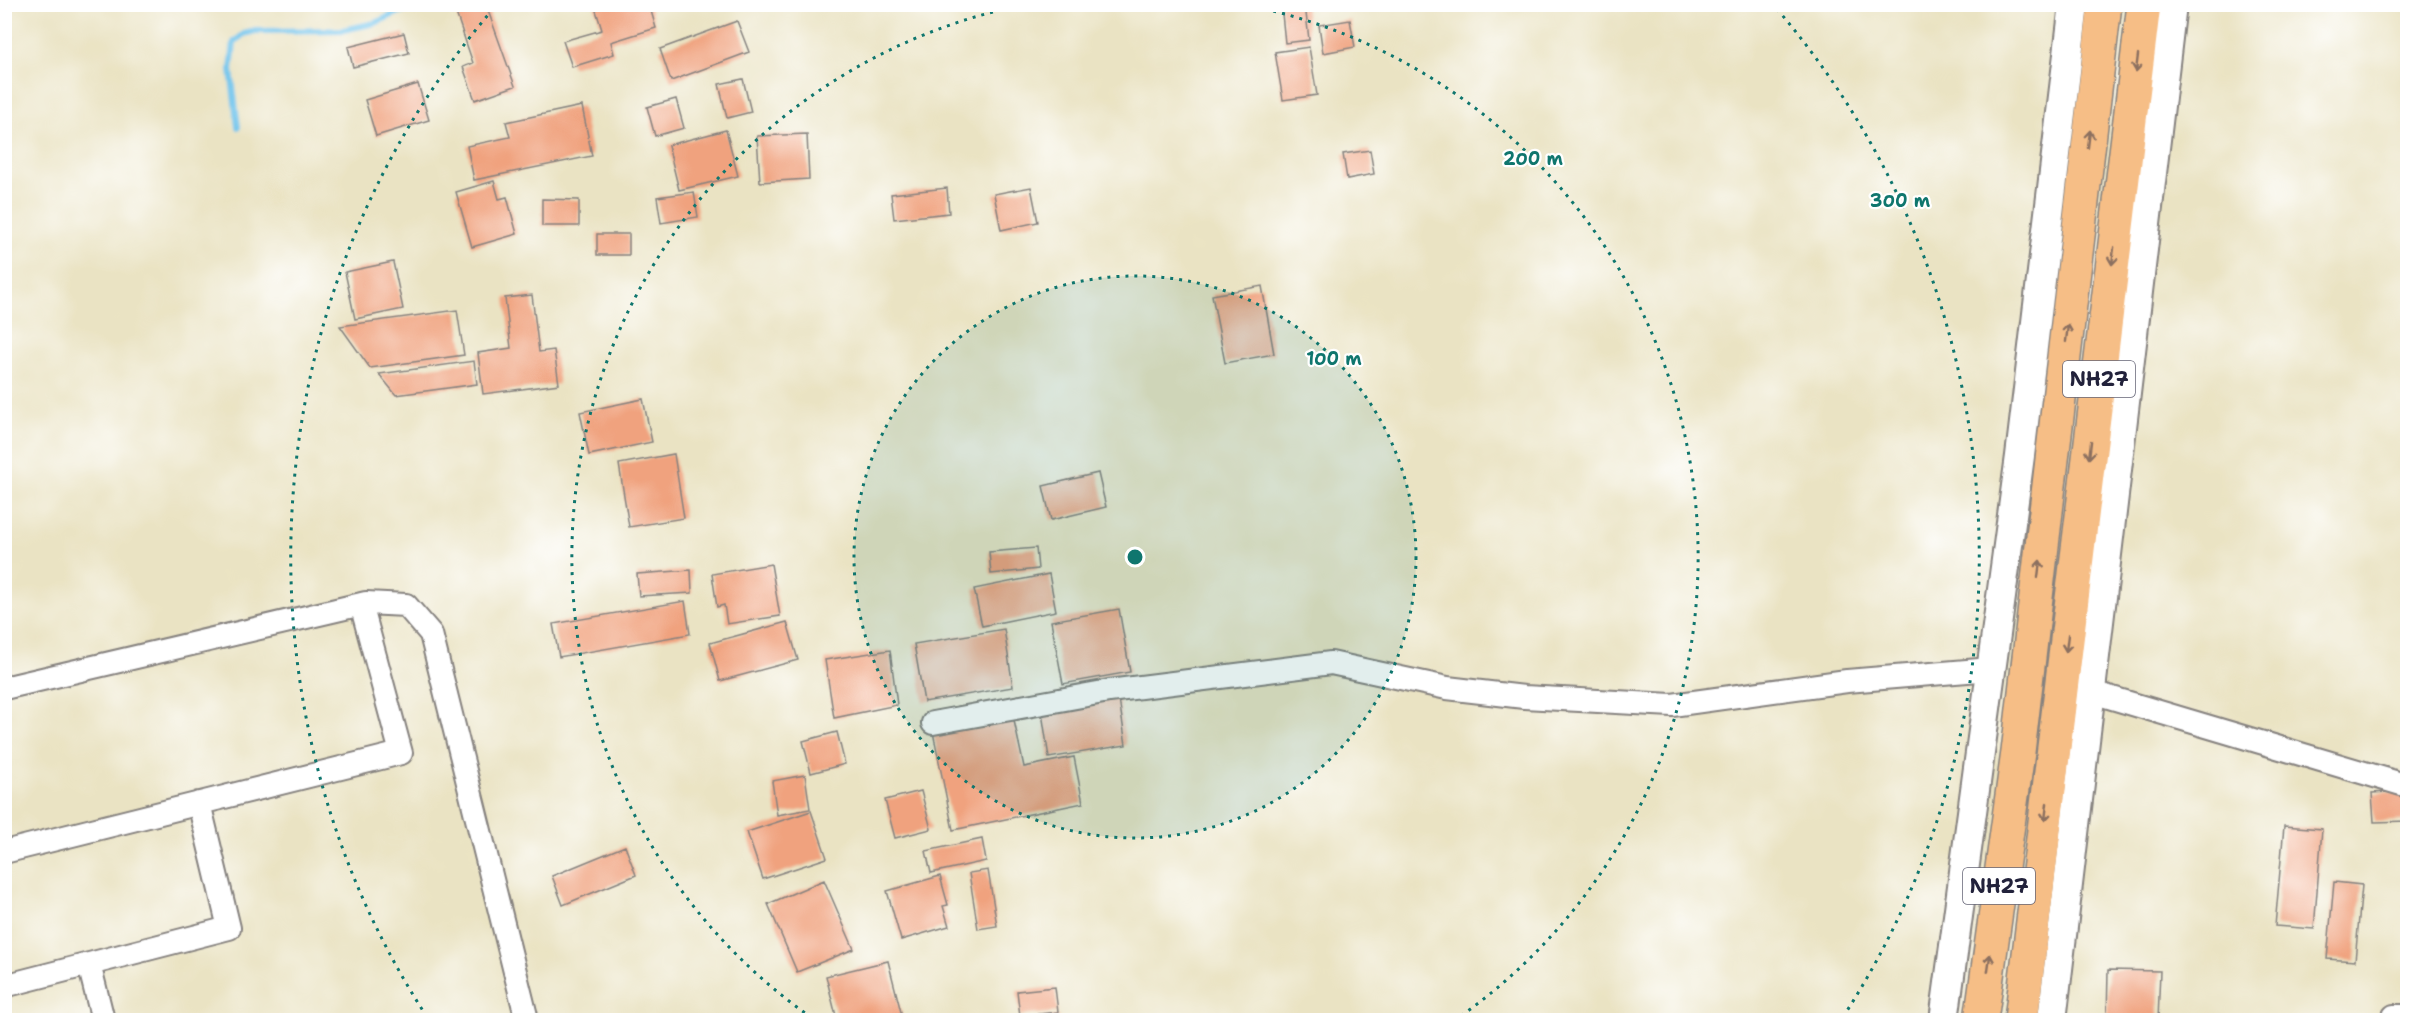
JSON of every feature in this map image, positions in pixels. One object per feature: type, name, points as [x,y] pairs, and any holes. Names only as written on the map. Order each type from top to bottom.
[{"type":"highway","name":"NH27","points":[[1981,1020],[2018,752],[2105,4]]},
{"type":"highway","name":"NH27","points":[[2021,1020],[2144,4]]},
{"type":"street","points":[[1944,1020],[2020,456],[2074,4]]},
{"type":"street","points":[[2052,1020],[2172,4]]},
{"type":"street","points":[[4,688],[361,604],[406,605],[431,634],[527,1020]]},
{"type":"street","points":[[4,852],[401,753],[361,604]]},
{"type":"street","points":[[933,723],[1109,691],[1331,663],[1447,688],[1524,697],[1672,705],[1847,681],[1991,669]]},
{"type":"street","points":[[2092,692],[2408,786]]},
{"type":"street","points":[[4,986],[229,928],[199,803]]},
{"type":"street","points":[[89,964],[103,1020]]},
{"type":"building","points":[[594,4],[649,4],[656,28],[611,42],[614,54],[572,67],[563,41],[602,30]]},
{"type":"building","points":[[1281,4],[1305,4],[1309,40],[1285,43]]},
{"type":"building","points":[[467,5],[486,5],[515,86],[475,100],[463,67],[473,63],[456,13]]},
{"type":"building","points":[[1350,20],[1355,47],[1323,53],[1319,25]]},
{"type":"building","points":[[737,21],[749,52],[671,81],[660,49]]},
{"type":"building","points":[[404,33],[409,53],[353,67],[348,47]]},
{"type":"building","points":[[1309,47],[1317,95],[1283,100],[1275,52]]},
{"type":"building","points":[[743,79],[751,112],[727,118],[719,84]]},
{"type":"building","points":[[418,84],[429,120],[376,136],[365,100]]},
{"type":"building","points":[[676,99],[684,128],[655,136],[647,107]]},
{"type":"building","points":[[582,106],[592,156],[474,180],[467,146],[510,137],[506,122]]},
{"type":"building","points":[[726,130],[738,176],[679,190],[668,145]]},
{"type":"building","points":[[807,134],[809,179],[760,182],[757,136]]},
{"type":"building","points":[[1370,150],[1374,174],[1347,179],[1343,154]]},
{"type":"building","points":[[494,181],[499,199],[507,197],[517,234],[472,247],[456,192]]},
{"type":"building","points":[[1031,187],[1038,222],[1001,230],[994,194]]},
{"type":"building","points":[[947,188],[949,213],[894,219],[891,194]]},
{"type":"building","points":[[694,192],[698,217],[661,223],[657,197]]},
{"type":"building","points":[[542,199],[579,200],[579,226],[542,226]]},
{"type":"building","points":[[597,234],[629,234],[629,255],[597,255]]},
{"type":"building","points":[[393,262],[403,309],[355,319],[345,272]]},
{"type":"building","points":[[1262,286],[1274,354],[1225,363],[1212,295]]},
{"type":"building","points":[[532,295],[539,352],[554,350],[559,384],[483,394],[478,353],[511,348],[505,298]]},
{"type":"building","points":[[457,310],[464,355],[370,368],[340,326]]},
{"type":"building","points":[[474,361],[477,384],[396,395],[379,374]]},
{"type":"building","points":[[643,399],[652,442],[589,455],[580,412]]},
{"type":"building","points":[[674,454],[684,518],[629,527],[619,464]]},
{"type":"building","points":[[1098,473],[1106,507],[1051,520],[1043,486]]},
{"type":"building","points":[[1036,548],[1038,569],[991,574],[989,552]]},
{"type":"building","points":[[771,564],[780,616],[727,624],[724,605],[717,607],[712,574]]},
{"type":"building","points":[[691,570],[692,593],[639,596],[637,574]]},
{"type":"building","points":[[1049,574],[1056,611],[982,626],[974,589]]},
{"type":"building","points":[[685,601],[690,634],[559,657],[553,624]]},
{"type":"building","points":[[1119,609],[1130,672],[1063,684],[1051,621]]},
{"type":"building","points":[[787,622],[798,660],[720,681],[710,643]]},
{"type":"building","points":[[1004,629],[1013,687],[924,702],[914,644]]},
{"type":"building","points":[[890,650],[897,705],[834,718],[825,660]]},
{"type":"building","points":[[1118,693],[1126,745],[1049,758],[1041,706]]},
{"type":"building","points":[[1013,716],[1024,767],[1074,757],[1083,803],[953,830],[933,732]]},
{"type":"building","points":[[837,732],[845,764],[811,773],[803,741]]},
{"type":"building","points":[[805,775],[810,809],[777,815],[772,781]]},
{"type":"building","points":[[921,791],[931,829],[895,838],[885,800]]},
{"type":"building","points":[[2408,791],[2408,821],[2374,822],[2372,793]]},
{"type":"building","points":[[811,811],[827,858],[763,879],[747,832]]},
{"type":"building","points":[[2284,826],[2322,829],[2314,929],[2275,926]]},
{"type":"building","points":[[982,839],[986,861],[931,873],[926,851]]},
{"type":"building","points":[[625,846],[636,875],[563,905],[552,876]]},
{"type":"building","points":[[988,870],[997,926],[978,929],[969,873]]},
{"type":"building","points":[[940,876],[948,905],[943,906],[949,926],[901,940],[887,891]]},
{"type":"building","points":[[824,880],[854,949],[797,972],[768,904]]},
{"type":"building","points":[[2334,882],[2362,885],[2355,961],[2327,959]]},
{"type":"building","points":[[888,961],[903,1020],[837,1020],[826,976]]},
{"type":"building","points":[[2108,970],[2160,971],[2158,1020],[2107,1020]]},
{"type":"building","points":[[1055,987],[1058,1012],[1020,1016],[1017,991]]},
{"type":"building","points":[[792,1015],[794,1020],[774,1020]]},
{"type":"building","points":[[1058,1016],[1059,1020],[1038,1019]]},
{"type":"waterway","points":[[238,127],[231,70],[234,42],[244,34],[255,31],[343,30],[375,23],[417,4]]}]
